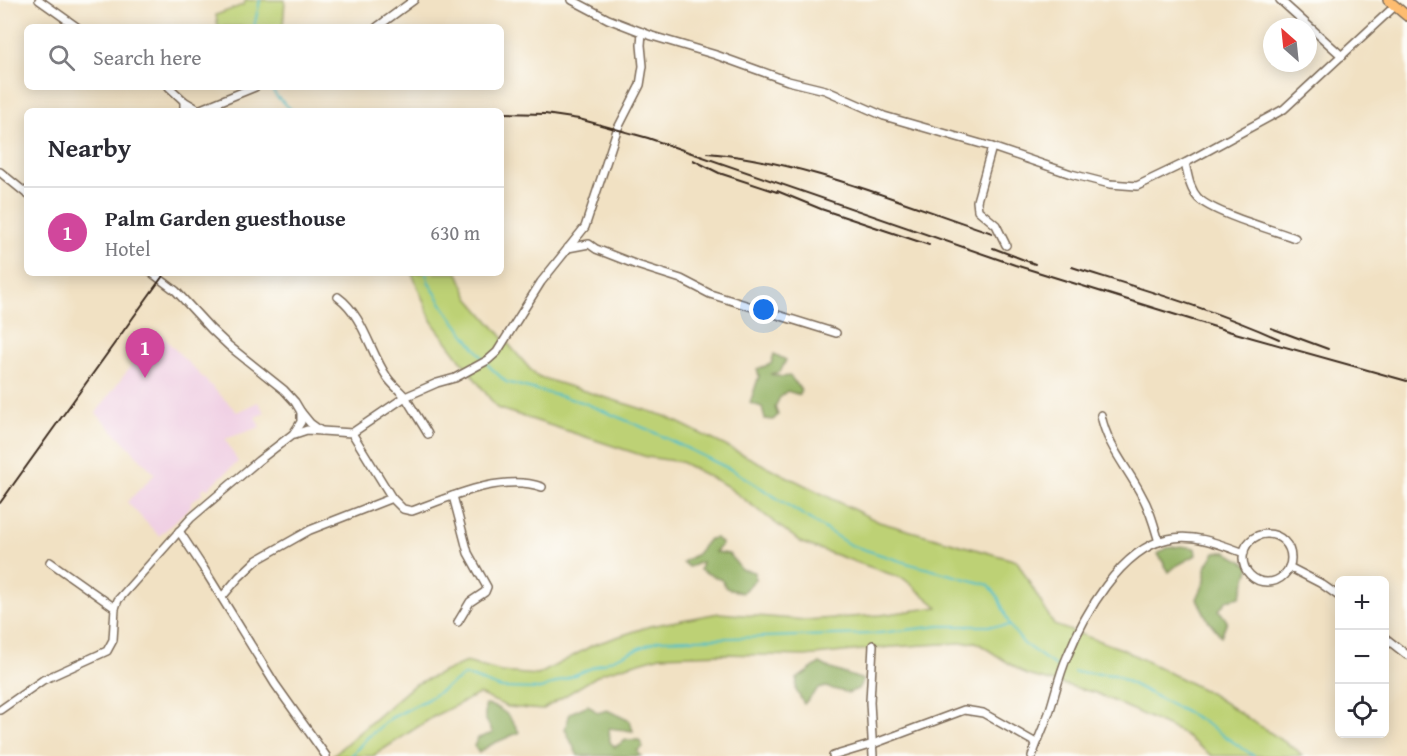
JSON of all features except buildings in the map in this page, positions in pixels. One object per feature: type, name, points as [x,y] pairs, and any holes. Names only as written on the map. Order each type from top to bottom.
[{"type":"main road","points":[[1391,3],[1407,16]]},
{"type":"street","points":[[39,0],[74,24]]},
{"type":"street","points":[[381,24],[414,0]]},
{"type":"street","points":[[572,0],[608,19],[642,32],[788,81],[825,90],[884,116],[992,147],[1071,174],[1120,185],[1137,186],[1185,163],[1284,109],[1342,56],[1391,3]]},
{"type":"street","points":[[1280,0],[1342,56]]},
{"type":"street","points":[[293,434],[307,430],[352,433],[405,397],[455,378],[488,360],[497,352],[541,282],[585,226],[617,130],[640,85],[643,66],[642,32]]},
{"type":"street","points":[[173,90],[194,108]]},
{"type":"street","points":[[202,108],[247,90]]},
{"type":"street","points":[[184,101],[184,108]]},
{"type":"street","points":[[992,147],[977,201],[978,210],[996,225],[1006,245]]},
{"type":"street","points":[[1185,163],[1190,185],[1199,198],[1236,217],[1296,238]]},
{"type":"street","points":[[0,172],[24,192]]},
{"type":"street","points":[[585,226],[589,244],[596,249],[681,279],[710,294],[836,333]]},
{"type":"street","points":[[568,248],[589,244]]},
{"type":"street","points":[[156,276],[176,291],[229,346],[284,390],[296,402],[310,423],[322,431]]},
{"type":"street","points":[[338,297],[354,315],[386,376],[405,397],[428,434]]},
{"type":"street","points":[[0,710],[43,680],[107,651],[113,640],[115,608],[118,600],[190,518],[293,434],[301,422],[301,412]]},
{"type":"street","points":[[1101,415],[1104,429],[1115,452],[1148,506],[1160,542]]},
{"type":"street","points":[[352,433],[392,498],[403,509],[412,511],[468,491],[516,482],[528,482],[542,487]]},
{"type":"street","points":[[453,496],[468,554],[487,587],[470,602],[458,622]]},
{"type":"street","points":[[222,597],[257,560],[310,530],[392,498]]},
{"type":"street","points":[[179,531],[275,684],[326,756]]},
{"type":"street","points":[[1267,534],[1279,537],[1288,546],[1291,558],[1288,570],[1279,579],[1267,582],[1254,579],[1245,570],[1242,558],[1244,553],[1245,546],[1254,537],[1267,534]]},
{"type":"street","points":[[1032,756],[1048,716],[1066,658],[1085,617],[1126,563],[1144,548],[1169,539],[1189,537],[1208,540],[1244,553]]},
{"type":"street","points":[[50,562],[115,608]]},
{"type":"street","points":[[1289,567],[1335,594]]},
{"type":"street","points":[[1389,641],[1407,655]]},
{"type":"street","points":[[873,645],[870,702],[873,756]]},
{"type":"street","points":[[833,756],[873,744],[964,710],[983,713],[1036,743]]},
{"type":"shaded area","points":[[157,331],[237,412],[258,402],[265,413],[255,417],[260,427],[225,439],[238,462],[207,489],[205,487],[201,491],[203,494],[191,501],[191,506],[159,536],[127,502],[155,474],[96,413]]},
{"type":"green space","points":[[246,0],[285,0],[283,24],[218,24],[216,15],[243,5]]},
{"type":"green space","points":[[413,276],[459,276],[469,298],[536,376],[665,416],[879,522],[1017,561],[1054,625],[1122,649],[1208,692],[1297,750],[1302,756],[1212,756],[1180,732],[1096,693],[1027,675],[976,642],[891,647],[805,656],[724,654],[660,656],[602,673],[542,710],[508,707],[479,694],[436,715],[373,756],[332,756],[414,685],[466,662],[501,672],[538,675],[593,645],[650,626],[719,613],[805,620],[881,615],[938,607],[904,579],[802,543],[725,485],[681,462],[647,457],[497,408],[432,322]]},
{"type":"green space","points":[[774,354],[786,360],[780,372],[770,374],[790,376],[801,390],[800,395],[787,391],[780,397],[775,407],[778,415],[773,420],[765,419],[762,407],[750,403],[759,376],[757,369],[771,364]]},
{"type":"green space","points":[[716,538],[722,544],[715,552],[729,554],[741,569],[755,572],[755,580],[742,593],[726,588],[722,580],[700,570],[702,562],[689,567],[683,562],[697,554],[709,539]]},
{"type":"green space","points":[[1181,546],[1195,548],[1196,555],[1169,572],[1158,554],[1167,548]]},
{"type":"green space","points":[[1215,552],[1227,552],[1250,566],[1240,597],[1227,600],[1219,610],[1227,621],[1221,636],[1208,620],[1197,599],[1205,581],[1205,568]]},
{"type":"green space","points":[[820,663],[863,680],[858,689],[848,693],[826,687],[818,689],[804,704],[796,690],[797,679]]},
{"type":"green space","points":[[485,705],[505,713],[519,732],[492,744],[479,753],[474,746],[478,738],[493,733],[485,718]]},
{"type":"green space","points":[[588,705],[598,713],[607,710],[630,721],[633,731],[609,728],[610,742],[615,747],[626,740],[639,740],[643,747],[637,751],[641,756],[578,756],[565,729],[570,713]]},
{"type":"waterway","points":[[255,24],[260,0]]},
{"type":"waterway","points":[[272,90],[290,108]]},
{"type":"waterway","points":[[427,276],[446,310],[489,366],[506,382],[582,402],[649,430],[736,472],[850,545],[989,585],[998,597],[1010,626],[1024,644],[1057,667]]},
{"type":"waterway","points":[[351,756],[367,738],[391,718],[428,699],[465,675],[501,688],[541,689],[659,640],[871,634],[940,626],[1010,626]]},
{"type":"waterway","points":[[1074,672],[1115,675],[1199,719],[1254,756]]},
{"type":"railway","points":[[504,113],[545,114],[579,119],[648,138],[1015,265],[1228,331],[1407,381]]},
{"type":"railway","points":[[707,153],[744,157],[816,174],[992,233]]},
{"type":"railway","points":[[693,160],[719,173],[777,192]]},
{"type":"railway","points":[[777,191],[821,209],[929,245]]},
{"type":"railway","points":[[993,248],[1035,264]]},
{"type":"railway","points":[[1072,267],[1203,309],[1279,339]]},
{"type":"railway","points":[[0,503],[163,276]]},
{"type":"railway","points":[[1271,328],[1328,349]]},
{"type":"place","name":"Palm Garden guesthouse","points":[[145,378]]}]
